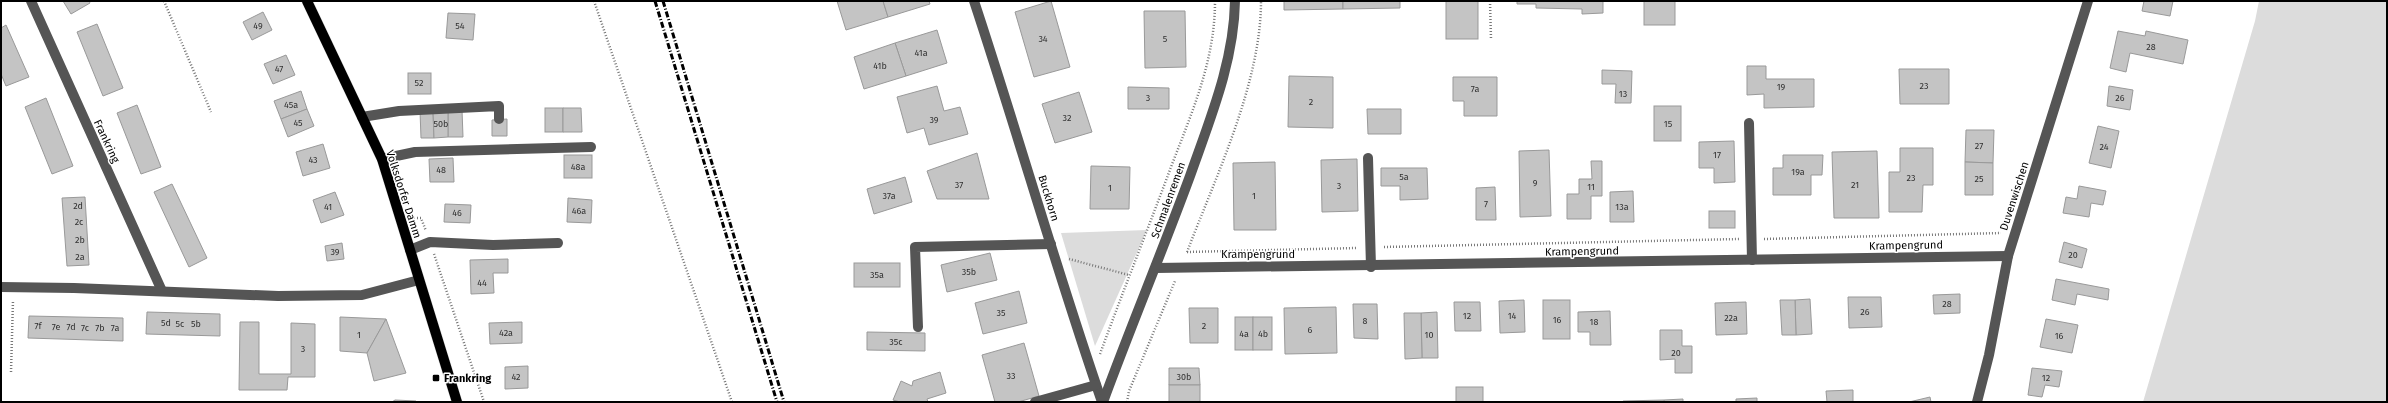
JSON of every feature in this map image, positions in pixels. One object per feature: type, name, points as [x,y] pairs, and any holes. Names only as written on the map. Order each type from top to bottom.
[{"type":"main road","name":"Volksdorfer Damm","points":[[307,1],[382,159],[457,402]]},
{"type":"street","name":"Frankring","points":[[31,1],[162,291]]},
{"type":"street","name":"Buckhorn","points":[[974,1],[1015,125],[1054,255],[1102,402]]},
{"type":"street","name":"Schmalenremen","points":[[1102,402],[1156,268],[1218,98],[1235,26],[1235,1]]},
{"type":"street","name":"Duvenwischen","points":[[1977,402],[1989,356],[2008,256],[2088,1]]},
{"type":"street","points":[[362,117],[399,111],[499,106],[499,119]]},
{"type":"street","points":[[1749,123],[1752,260]]},
{"type":"street","points":[[382,159],[415,152],[591,147]]},
{"type":"street","points":[[1368,158],[1371,266]]},
{"type":"street","points":[[410,250],[430,242],[493,245],[558,242]]},
{"type":"street","points":[[918,327],[915,247],[1051,244]]},
{"type":"street","name":"Krampengrund","points":[[1156,268],[1180,266],[1371,266],[2008,256]]},
{"type":"street","points":[[1,287],[162,291],[278,296],[362,295],[419,280]]},
{"type":"street","points":[[1035,402],[1096,385]]},
{"type":"path","points":[[164,1],[211,112]]},
{"type":"path","points":[[594,1],[732,402]]},
{"type":"path","points":[[1093,375],[1128,275],[1205,77],[1215,22],[1215,1]]},
{"type":"path","points":[[1127,402],[1129,391],[1187,252],[1244,100],[1261,25],[1261,1]]},
{"type":"path","points":[[1490,1],[1491,39]]},
{"type":"path","points":[[400,220],[421,218],[484,402]]},
{"type":"path","points":[[1187,252],[2015,233]]},
{"type":"path","points":[[1054,255],[1128,275]]},
{"type":"path","points":[[11,372],[13,287]]},
{"type":"shaded area","points":[[2259,1],[2387,1],[2387,402],[2143,402],[2255,21]]},
{"type":"shaded area","points":[[1147,230],[1095,346],[1061,233]]},
{"type":"building","points":[[63,1],[89,1],[90,3],[71,14]]},
{"type":"building","points":[[837,1],[883,1],[888,17],[846,30]]},
{"type":"building","points":[[883,1],[929,1],[930,4],[888,17]]},
{"type":"building","points":[[1051,1],[1070,67],[1034,77],[1015,12]]},
{"type":"building","points":[[1284,1],[1343,1],[1343,9],[1284,10]]},
{"type":"building","points":[[1343,1],[1400,1],[1400,8],[1343,9]]},
{"type":"building","points":[[1446,1],[1478,1],[1478,39],[1446,39]]},
{"type":"building","points":[[1517,1],[1603,1],[1603,13],[1582,14],[1582,9],[1536,8],[1536,4],[1517,4]]},
{"type":"building","points":[[1644,1],[1675,1],[1675,25],[1644,25]]},
{"type":"building","points":[[2144,1],[2173,1],[2170,16],[2142,11]]},
{"type":"building","points":[[1144,11],[1185,11],[1186,67],[1145,68]]},
{"type":"building","points":[[263,12],[272,30],[252,40],[243,22]]},
{"type":"building","points":[[448,13],[475,14],[473,40],[446,38]]},
{"type":"building","points":[[97,24],[123,88],[103,96],[77,32]]},
{"type":"building","points":[[6,25],[29,77],[6,86],[1,74],[1,28]]},
{"type":"building","points":[[937,30],[947,63],[906,76],[895,43]]},
{"type":"building","points":[[2118,31],[2145,36],[2146,31],[2188,40],[2183,64],[2130,53],[2126,72],[2110,68]]},
{"type":"building","points":[[895,43],[906,76],[864,89],[854,57]]},
{"type":"building","points":[[286,55],[295,75],[273,84],[264,64]]},
{"type":"building","points":[[1747,66],[1766,66],[1766,79],[1814,79],[1814,107],[1764,108],[1764,94],[1747,95]]},
{"type":"building","points":[[1899,69],[1949,69],[1949,104],[1900,104]]},
{"type":"building","points":[[1602,70],[1632,71],[1631,103],[1615,103],[1616,84],[1602,84]]},
{"type":"building","points":[[408,73],[431,73],[431,94],[408,94]]},
{"type":"building","points":[[1289,76],[1333,77],[1333,128],[1288,127]]},
{"type":"building","points":[[1453,77],[1497,77],[1497,116],[1464,116],[1464,101],[1453,101]]},
{"type":"building","points":[[937,86],[944,111],[960,107],[968,134],[929,145],[924,128],[907,133],[897,97]]},
{"type":"building","points":[[2109,86],[2133,90],[2130,110],[2107,106]]},
{"type":"building","points":[[1128,87],[1169,88],[1169,109],[1128,109]]},
{"type":"building","points":[[301,91],[307,109],[281,119],[274,101]]},
{"type":"building","points":[[1079,92],[1092,132],[1055,143],[1042,104]]},
{"type":"building","points":[[46,98],[73,166],[52,174],[25,107]]},
{"type":"building","points":[[137,105],[161,167],[141,174],[117,113]]},
{"type":"building","points":[[1654,106],[1681,106],[1681,141],[1654,141]]},
{"type":"building","points":[[545,108],[563,108],[563,132],[545,132]]},
{"type":"building","points":[[563,108],[581,108],[582,132],[563,132]]},
{"type":"building","points":[[307,109],[314,126],[288,137],[281,119]]},
{"type":"building","points":[[1367,109],[1401,109],[1401,134],[1368,134]]},
{"type":"building","points":[[462,110],[463,137],[448,137],[448,111]]},
{"type":"building","points":[[420,111],[433,111],[434,138],[421,138]]},
{"type":"building","points":[[433,111],[448,111],[448,137],[434,138]]},
{"type":"building","points":[[507,119],[507,136],[492,136],[492,120]]},
{"type":"building","points":[[2098,126],[2119,131],[2111,168],[2089,163]]},
{"type":"building","points":[[1966,130],[1994,130],[1993,163],[1965,162]]},
{"type":"building","points":[[1734,141],[1735,182],[1714,183],[1714,168],[1699,168],[1699,142]]},
{"type":"building","points":[[323,144],[330,168],[303,176],[296,152]]},
{"type":"building","points":[[1900,148],[1933,148],[1933,185],[1923,185],[1922,212],[1889,212],[1889,172],[1900,172]]},
{"type":"building","points":[[1549,150],[1551,216],[1520,217],[1519,151]]},
{"type":"building","points":[[1877,151],[1879,218],[1834,218],[1832,152]]},
{"type":"building","points":[[977,153],[989,199],[937,199],[927,171]]},
{"type":"building","points":[[564,155],[592,155],[592,178],[564,178]]},
{"type":"building","points":[[1783,155],[1823,155],[1822,175],[1811,175],[1811,195],[1773,195],[1773,168],[1783,168]]},
{"type":"building","points":[[453,158],[454,182],[430,182],[429,159]]},
{"type":"building","points":[[1357,159],[1358,211],[1322,212],[1321,160]]},
{"type":"building","points":[[1591,161],[1602,161],[1602,196],[1591,196],[1591,219],[1567,219],[1567,194],[1579,194],[1579,179],[1592,179]]},
{"type":"building","points":[[1275,162],[1276,230],[1234,230],[1233,163]]},
{"type":"building","points":[[1965,162],[1993,163],[1993,195],[1965,195]]},
{"type":"building","points":[[1091,166],[1130,167],[1129,209],[1090,209]]},
{"type":"building","points":[[1381,168],[1427,168],[1428,199],[1400,200],[1400,186],[1381,186]]},
{"type":"building","points":[[905,177],[912,202],[874,214],[867,189]]},
{"type":"building","points":[[172,184],[207,258],[189,267],[154,192]]},
{"type":"building","points":[[2079,186],[2106,191],[2103,205],[2091,203],[2089,217],[2063,213],[2066,197],[2077,199]]},
{"type":"building","points":[[1495,187],[1496,220],[1476,220],[1476,188]]},
{"type":"building","points":[[1633,191],[1634,222],[1610,222],[1610,192]]},
{"type":"building","points":[[335,192],[344,215],[321,223],[313,200]]},
{"type":"building","points":[[85,197],[89,265],[67,266],[62,198]]},
{"type":"building","points":[[568,198],[592,200],[591,223],[567,222]]},
{"type":"building","points":[[445,204],[471,205],[470,223],[444,222]]},
{"type":"building","points":[[1709,211],[1735,211],[1735,228],[1709,228]]},
{"type":"building","points":[[2064,242],[2087,249],[2082,268],[2059,262]]},
{"type":"building","points":[[342,243],[344,259],[327,261],[325,246]]},
{"type":"building","points":[[990,253],[997,280],[947,292],[941,265]]},
{"type":"building","points":[[508,259],[508,273],[493,273],[494,293],[471,294],[470,260]]},
{"type":"building","points":[[854,263],[900,263],[900,287],[854,287]]},
{"type":"building","points":[[2056,279],[2109,289],[2108,300],[2077,294],[2075,305],[2052,300]]},
{"type":"building","points":[[1019,291],[1027,323],[983,334],[975,303]]},
{"type":"building","points":[[1960,294],[1960,313],[1934,314],[1933,295]]},
{"type":"building","points":[[1848,297],[1881,297],[1882,327],[1849,328]]},
{"type":"building","points":[[1810,299],[1812,334],[1796,335],[1795,300]]},
{"type":"building","points":[[1524,300],[1525,332],[1500,333],[1499,301]]},
{"type":"building","points":[[1543,300],[1570,300],[1570,339],[1543,339]]},
{"type":"building","points":[[1780,300],[1795,300],[1796,335],[1782,335]]},
{"type":"building","points":[[1454,302],[1480,302],[1481,331],[1455,331]]},
{"type":"building","points":[[1746,302],[1747,334],[1716,335],[1715,303]]},
{"type":"building","points":[[1353,304],[1377,304],[1378,339],[1354,338]]},
{"type":"building","points":[[1336,307],[1337,353],[1285,354],[1284,308]]},
{"type":"building","points":[[1189,308],[1218,308],[1218,343],[1190,343]]},
{"type":"building","points":[[1610,311],[1611,345],[1590,345],[1590,332],[1578,332],[1578,312]]},
{"type":"building","points":[[147,312],[220,314],[220,336],[146,334]]},
{"type":"building","points":[[1437,312],[1438,358],[1422,358],[1421,313]]},
{"type":"building","points":[[1404,313],[1421,313],[1422,358],[1405,359]]},
{"type":"building","points":[[29,316],[123,318],[123,341],[28,338]]},
{"type":"building","points":[[340,317],[386,319],[367,353],[340,351]]},
{"type":"building","points":[[1235,317],[1253,317],[1253,350],[1235,350]]},
{"type":"building","points":[[1253,317],[1272,317],[1272,350],[1253,350]]},
{"type":"building","points":[[386,319],[406,373],[374,381],[367,353]]},
{"type":"building","points":[[2046,319],[2078,325],[2072,353],[2040,347]]},
{"type":"building","points":[[240,322],[259,322],[259,374],[291,374],[291,323],[315,324],[315,377],[288,377],[287,390],[239,390]]},
{"type":"building","points":[[522,322],[522,343],[490,344],[489,323]]},
{"type":"building","points":[[1660,330],[1682,330],[1682,346],[1692,346],[1692,373],[1675,373],[1675,359],[1660,360]]},
{"type":"building","points":[[867,332],[925,333],[925,351],[867,350]]},
{"type":"building","points":[[1024,343],[1039,396],[1018,402],[995,402],[982,355]]},
{"type":"building","points":[[528,366],[528,388],[505,389],[505,367]]},
{"type":"building","points":[[1169,368],[1199,368],[1200,385],[1169,385]]},
{"type":"building","points":[[2032,368],[2062,371],[2059,387],[2045,385],[2042,397],[2028,395]]},
{"type":"building","points":[[940,372],[946,393],[927,399],[928,402],[900,402],[893,400],[901,381],[912,386],[913,381]]},
{"type":"building","points":[[1169,385],[1200,385],[1200,402],[1169,402]]},
{"type":"building","points":[[1456,387],[1483,387],[1483,402],[1456,402]]},
{"type":"building","points":[[1853,390],[1853,402],[1827,402],[1826,391]]},
{"type":"building","points":[[1930,397],[1931,402],[1909,402]]},
{"type":"building","points":[[1757,398],[1757,402],[1736,402],[1736,399]]},
{"type":"building","points":[[1683,399],[1683,402],[1664,402],[1664,400]]},
{"type":"building","points":[[395,400],[416,401],[417,402],[392,402]]},
{"type":"building","points":[[1664,400],[1664,402],[1623,402],[1623,401]]},
{"type":"railway","points":[[655,1],[777,402]]},
{"type":"railway","points":[[663,1],[784,402]]},
{"type":"place","name":"Frankring","points":[[436,378]]}]
